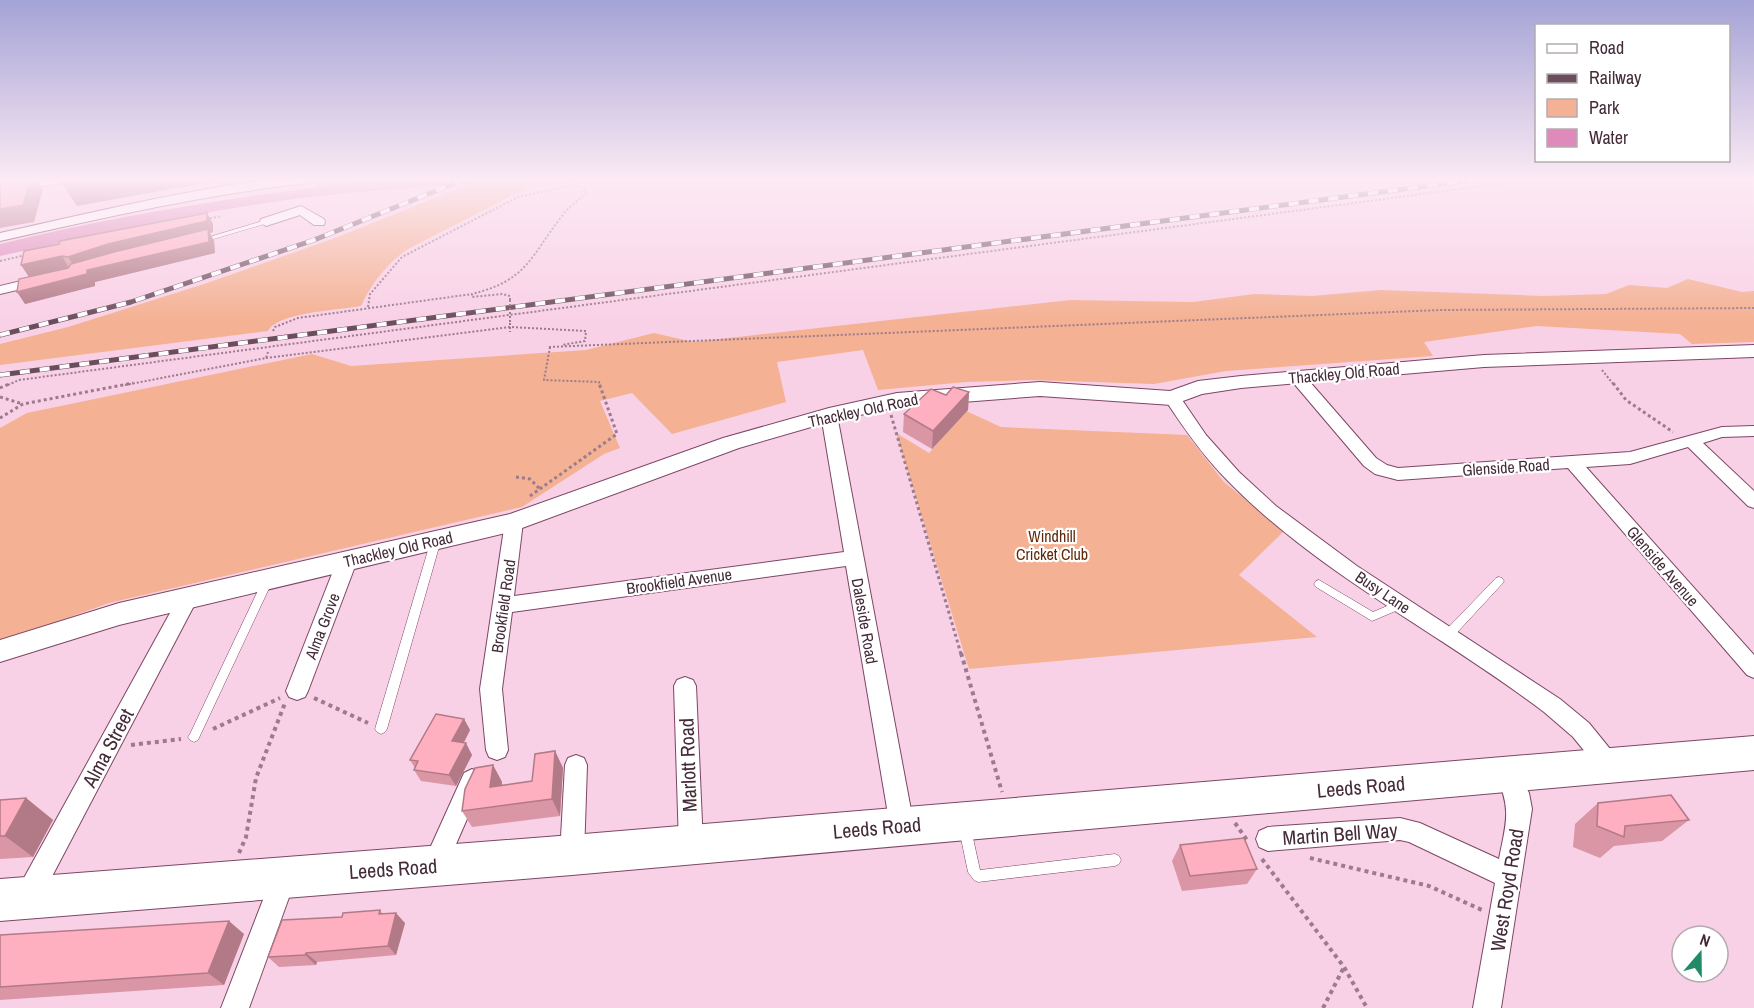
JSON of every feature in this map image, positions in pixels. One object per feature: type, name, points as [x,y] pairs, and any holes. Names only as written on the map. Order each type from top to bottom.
[{"type":"main road","name":"Leeds Road","points":[[14,899],[572,855],[1754,753]]},
{"type":"street","points":[[0,237],[48,226]]},
{"type":"street","points":[[0,290],[58,276]]},
{"type":"street","name":"Thackley Old Road","points":[[0,651],[119,614],[520,520],[731,443],[828,415],[888,402],[942,395],[1040,389],[1172,398],[1198,388],[1484,361],[1754,351]]},
{"type":"street","name":"Glenside Road","points":[[1297,377],[1370,462],[1381,470],[1398,474],[1630,458],[1722,432],[1754,431]]},
{"type":"street","name":"Busy Lane","points":[[1172,398],[1188,426],[1214,457],[1250,493],[1302,536],[1539,694],[1578,726],[1611,767]]},
{"type":"street","name":"Daleside Road","points":[[828,415],[902,826]]},
{"type":"street","points":[[1690,441],[1754,502]]},
{"type":"street","name":"Glenside Avenue","points":[[1572,462],[1754,669]]},
{"type":"street","name":"Brookfield Road","points":[[497,750],[491,689],[520,520]]},
{"type":"street","name":"Brookfield Avenue","points":[[504,604],[853,558]]},
{"type":"street","name":"Alma Grove","points":[[297,691],[347,561]]},
{"type":"street","name":"Alma Street","points":[[14,899],[108,748],[188,598]]},
{"type":"street","name":"Marlott Road","points":[[685,686],[691,845]]},
{"type":"street","points":[[572,855],[576,765]]},
{"type":"street","name":"West Royd Road","points":[[1487,1008],[1520,809],[1517,793],[1508,775]]},
{"type":"street","points":[[434,866],[472,780]]},
{"type":"street","name":"Martin Bell Way","points":[[1260,847],[1400,829],[1411,831],[1510,877]]},
{"type":"street","points":[[235,1008],[285,877]]},
{"type":"lane","points":[[196,242],[252,226]]},
{"type":"lane","points":[[381,729],[436,540]]},
{"type":"lane","points":[[194,737],[268,580]]},
{"type":"lane","points":[[1448,635],[1499,580]]},
{"type":"lane","points":[[1319,584],[1372,617],[1401,604]]},
{"type":"lane","points":[[964,821],[974,872],[978,876],[1115,860]]},
{"type":"path","points":[[368,308],[370,294],[402,257],[462,226]]},
{"type":"path","points":[[273,331],[275,327],[298,318],[492,290],[506,284],[534,260],[556,226]]},
{"type":"path","points":[[0,388],[19,380],[1180,226]]},
{"type":"path","points":[[0,261],[32,254]]},
{"type":"path","points":[[472,294],[472,297],[502,294],[510,296],[510,332]]},
{"type":"path","points":[[549,347],[1440,310],[1754,308]]},
{"type":"path","points":[[0,418],[23,404],[266,358],[510,325],[586,331],[585,341],[549,347]]},
{"type":"path","points":[[520,520],[528,497],[617,434],[599,382],[544,380],[549,347]]},
{"type":"path","points":[[266,358],[268,352]]},
{"type":"path","points":[[1591,357],[1626,400],[1690,441]]},
{"type":"path","points":[[0,397],[23,404]]},
{"type":"path","points":[[888,402],[1009,817]]},
{"type":"path","points":[[516,477],[521,476],[534,480],[540,489]]},
{"type":"path","points":[[228,881],[246,837],[256,778],[285,702],[297,691]]},
{"type":"path","points":[[108,748],[194,737],[297,691],[381,729]]},
{"type":"path","points":[[1216,800],[1260,847],[1344,967],[1366,1008]]},
{"type":"path","points":[[1306,857],[1429,886],[1502,919]]},
{"type":"path","points":[[1323,1008],[1344,967]]},
{"type":"green space","points":[[365,226],[453,226],[408,249],[394,260],[381,274],[361,306],[296,316],[274,325],[268,331],[0,365],[0,344],[68,327],[204,284]]},
{"type":"green space","points":[[1688,279],[1742,292],[1754,291],[1754,342],[1692,344],[1680,334],[1537,326],[1424,342],[1433,356],[1226,371],[1154,384],[1031,380],[966,382],[878,390],[863,350],[777,362],[786,402],[672,434],[632,393],[600,401],[620,448],[604,454],[522,507],[109,603],[0,642],[0,428],[27,413],[312,354],[351,366],[586,350],[654,333],[693,342],[1070,300],[1193,302],[1254,294],[1312,296],[1381,290],[1543,296],[1606,294],[1629,285],[1667,288]]},
{"type":"green space","name":"Windhill Cricket Club","points":[[966,411],[1001,427],[1187,435],[1224,482],[1284,531],[1239,575],[1317,637],[969,669],[896,433],[929,453]]},
{"type":"water","points":[[80,226],[139,226],[0,256],[0,244]]},
{"type":"building","points":[[139,226],[185,226],[108,244],[68,257],[62,256],[21,265],[24,251],[59,244],[60,241]]},
{"type":"building","points":[[208,229],[209,242],[87,270],[87,274],[17,292],[19,279],[68,268],[71,264],[114,252]]},
{"type":"building","points":[[953,387],[969,392],[933,431],[904,414],[931,389],[946,395]]},
{"type":"building","points":[[436,714],[464,719],[452,741],[466,743],[449,775],[414,770],[418,761],[410,760]]},
{"type":"building","points":[[555,751],[552,799],[462,811],[465,789],[475,768],[493,765],[490,787],[532,781],[535,754]]},
{"type":"building","points":[[1671,795],[1689,820],[1625,826],[1624,837],[1597,826],[1598,803]]},
{"type":"building","points":[[26,798],[5,836],[0,836],[0,800]]},
{"type":"building","points":[[1244,838],[1257,869],[1190,876],[1180,845]]},
{"type":"building","points":[[380,910],[379,914],[396,913],[388,946],[268,957],[282,920],[342,917],[343,913]]},
{"type":"building","points":[[229,921],[208,973],[0,987],[0,935]]},
{"type":"railway","points":[[0,335],[131,302],[349,226]]},
{"type":"railway","points":[[0,375],[1124,226]]}]
